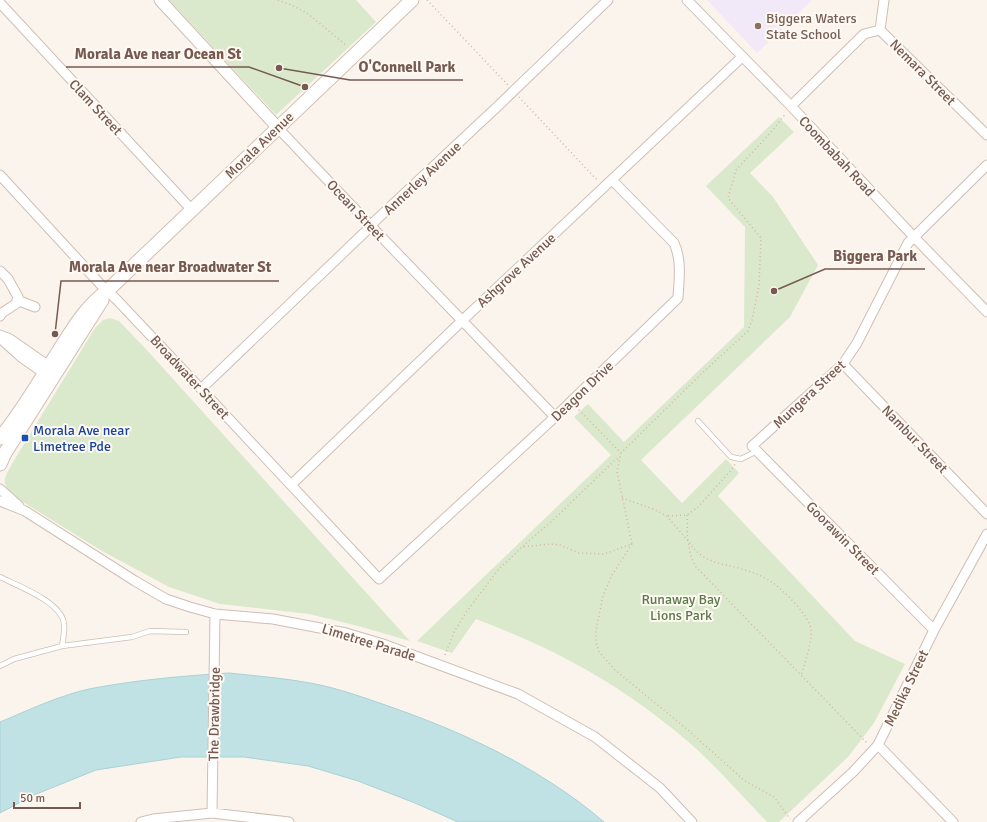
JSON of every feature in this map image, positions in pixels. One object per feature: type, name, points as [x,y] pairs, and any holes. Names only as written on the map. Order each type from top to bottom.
[{"type":"main road","name":"Morala Avenue","points":[[0,464],[83,314],[94,301],[107,291],[412,0]]},
{"type":"main road","name":"Morala Avenue","points":[[0,438],[51,372]]},
{"type":"street","name":"Ocean Street","points":[[160,0],[278,128],[555,417]]},
{"type":"street","name":"Annerley Avenue","points":[[201,389],[608,0]]},
{"type":"street","name":"Coombabah Road","points":[[687,0],[987,312]]},
{"type":"street","name":"Nemara Street","points":[[884,0],[880,30],[987,135]]},
{"type":"street","name":"Clam Street","points":[[0,4],[192,210]]},
{"type":"street","points":[[790,107],[864,34],[880,30]]},
{"type":"street","name":"Ashgrove Avenue","points":[[291,485],[462,321],[742,57]]},
{"type":"street","name":"Mungera Street","points":[[754,449],[843,364],[857,343],[908,243],[987,165]]},
{"type":"street","name":"Broadwater Street","points":[[0,175],[107,291],[379,579]]},
{"type":"street","name":"Deagon Drive","points":[[379,579],[571,402],[678,298],[679,264],[674,243],[612,180]]},
{"type":"street","points":[[0,271],[8,279],[18,297],[17,303],[0,316]]},
{"type":"street","points":[[17,300],[35,307]]},
{"type":"street","points":[[0,335],[10,339],[51,372]]},
{"type":"street","points":[[0,338],[21,357],[51,372]]},
{"type":"street","name":"Nambur Street","points":[[843,364],[987,514]]},
{"type":"street","name":"Goorawin Street","points":[[754,449],[934,630]]},
{"type":"street","name":"Limetree Parade","points":[[0,489],[24,511]]},
{"type":"street","name":"Limetree Parade","points":[[0,501],[24,511],[166,599],[215,614],[273,619],[346,633],[383,644],[518,694],[595,737],[660,788],[692,822]]},
{"type":"street","name":"Medika Street","points":[[798,822],[853,772],[876,747],[934,630],[987,534]]},
{"type":"street","name":"The Drawbridge","points":[[212,813],[215,614]]},
{"type":"street","points":[[876,747],[953,822]]},
{"type":"street","points":[[141,822],[212,813],[289,822]]},
{"type":"lane","points":[[698,421],[731,457],[741,459],[754,449]]},
{"type":"lane","points":[[0,577],[46,600],[60,611],[64,623],[62,646]]},
{"type":"lane","points":[[0,666],[14,659],[62,646],[132,637],[150,631],[186,632]]},
{"type":"path","points":[[278,0],[307,13],[346,46]]},
{"type":"path","points":[[790,107],[773,130],[750,153],[736,170],[728,198],[761,238],[759,286],[752,320],[748,331],[692,383],[621,453],[616,471],[632,544],[612,575],[603,596],[596,630],[596,642],[599,652],[616,670],[688,730],[745,781],[774,797],[792,822]]},
{"type":"path","points":[[571,402],[621,453]]},
{"type":"path","points":[[444,655],[454,632],[467,611],[498,570],[522,546],[552,521],[620,457]]},
{"type":"path","points":[[667,516],[687,515],[698,508],[732,469],[738,458]]},
{"type":"path","points":[[622,498],[653,509],[667,516],[701,556],[710,561],[745,570],[766,579],[773,583],[794,603],[809,622],[811,629],[804,664],[800,675]]},
{"type":"path","points":[[687,515],[688,541],[691,557],[696,567],[800,675],[876,747]]},
{"type":"path","points":[[522,546],[550,544],[579,553],[604,554],[632,544]]},
{"type":"shaded area","name":"Biggera Waters State School","points":[[707,0],[812,0],[757,53]]},
{"type":"green space","points":[[169,0],[356,0],[376,22],[276,115]]},
{"type":"green space","name":"Runaway Bay Lions Park","points":[[779,117],[794,132],[750,173],[773,197],[818,265],[790,317],[641,460],[682,503],[726,459],[739,473],[718,496],[855,641],[905,664],[874,723],[848,757],[779,822],[767,822],[713,765],[679,734],[655,715],[607,682],[557,654],[476,619],[452,653],[417,641],[611,455],[574,417],[588,404],[624,442],[744,327],[745,227],[706,186]]},
{"type":"green space","points":[[110,318],[119,321],[145,348],[410,641],[309,614],[220,604],[169,587],[102,551],[15,497],[10,492],[5,484],[5,477],[13,462],[95,328],[103,320]]},
{"type":"water","points":[[229,673],[290,680],[331,688],[371,700],[454,731],[495,750],[534,772],[572,797],[604,822],[458,822],[415,803],[358,781],[308,766],[244,757],[181,757],[96,770],[34,795],[0,813],[0,722],[55,699],[89,689],[159,679]]},
{"type":"place","name":"Biggera Waters State School","points":[[758,26]]},
{"type":"place","name":"O'Connell Park","points":[[279,68]]},
{"type":"place","name":"Morala Ave near Ocean St","points":[[305,87]]},
{"type":"place","name":"Biggera Park","points":[[774,291]]},
{"type":"place","name":"Morala Ave near Broadwater St","points":[[55,334]]},
{"type":"place","name":"Morala Ave near Limetree Pde","points":[[25,438]]}]
